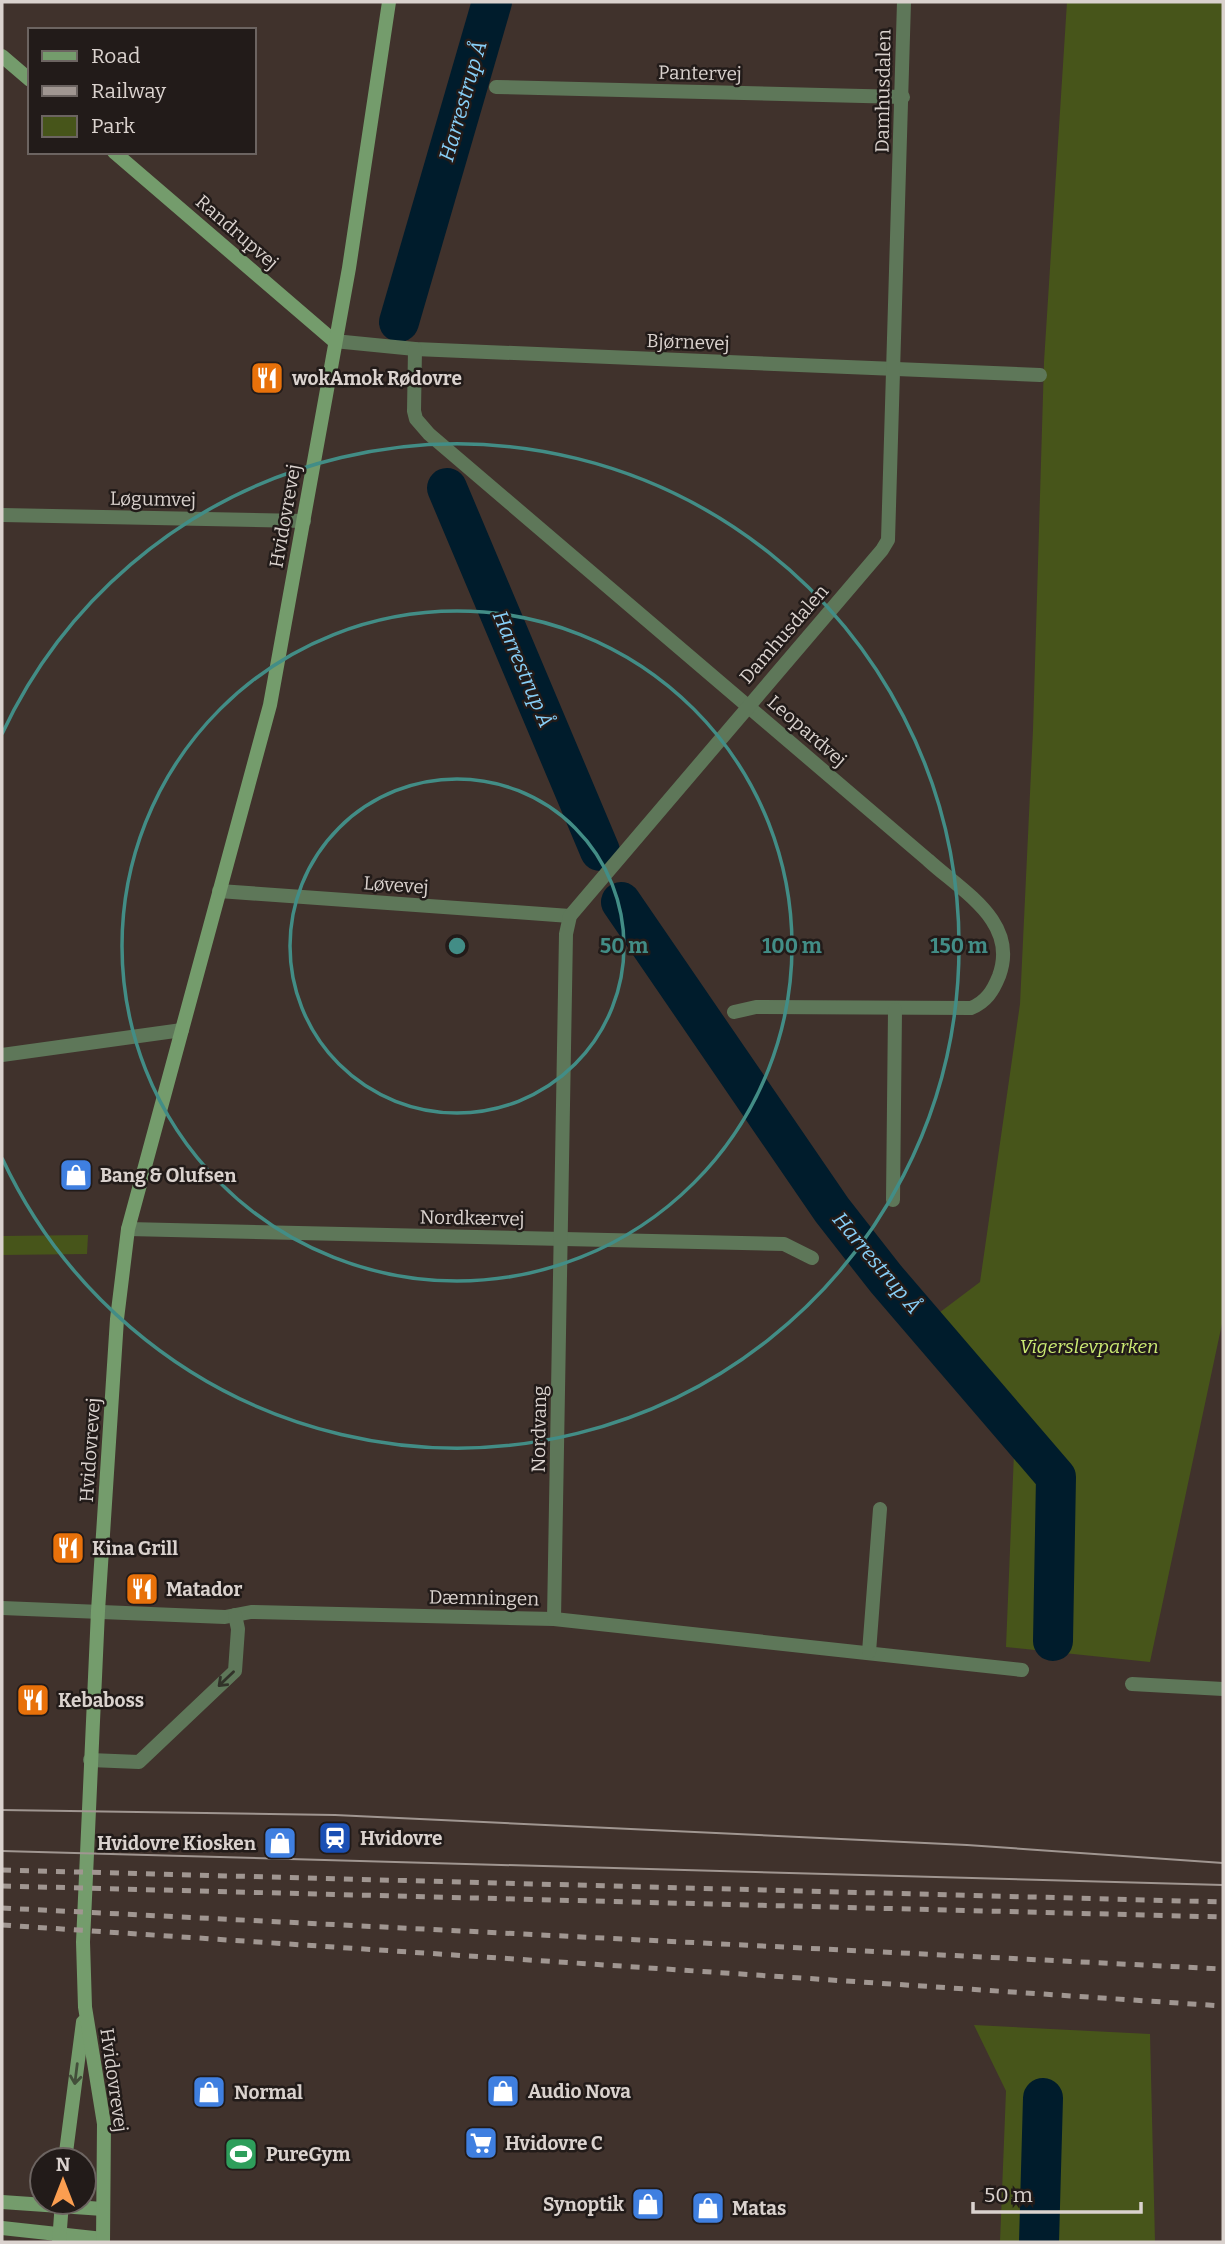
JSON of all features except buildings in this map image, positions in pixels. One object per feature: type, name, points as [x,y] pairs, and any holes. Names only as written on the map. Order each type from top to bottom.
[{"type":"street","name":"Hvidovrevej","points":[[103,2241],[104,2124],[85,2007],[83,1942],[98,1611],[117,1319],[128,1229],[270,705],[349,268],[389,2]]},
{"type":"street","name":"Damhusdalen","points":[[570,916],[888,540],[904,2]]},
{"type":"street","points":[[2,56],[28,78]]},
{"type":"street","name":"Pantervej","points":[[496,88],[903,97]]},
{"type":"street","name":"Randrupvej","points":[[116,154],[334,341]]},
{"type":"street","name":"Bjørnevej","points":[[334,341],[415,349],[1040,375]]},
{"type":"street","name":"Leopardvej","points":[[415,349],[414,411],[420,425],[987,913],[1003,936],[1000,972],[981,1004],[961,1010],[756,1007],[734,1012]]},
{"type":"street","name":"Løgumvej","points":[[2,514],[304,522]]},
{"type":"street","name":"Løvevej","points":[[219,891],[570,916]]},
{"type":"street","points":[[562,1240],[566,934],[570,916]]},
{"type":"street","points":[[893,1200],[895,1010]]},
{"type":"street","points":[[2,1055],[182,1030]]},
{"type":"street","name":"Nordkærvej","points":[[128,1229],[784,1244],[812,1258]]},
{"type":"street","name":"Nordvang","points":[[554,1619],[562,1240]]},
{"type":"street","points":[[869,1652],[880,1509]]},
{"type":"street","name":"Dæmningen","points":[[2,1608],[225,1617],[251,1612],[554,1619],[1022,1670]]},
{"type":"street","points":[[90,1760],[139,1762],[235,1671],[238,1629],[235,1615]]},
{"type":"street","points":[[1132,1684],[1223,1689]]},
{"type":"street","name":"Hvidovrevej","points":[[67,2146],[85,2007]]},
{"type":"street","points":[[2,2202],[28,2203]]},
{"type":"street","points":[[98,2208],[103,2209]]},
{"type":"street","points":[[60,2238],[61,2216]]},
{"type":"street","points":[[2,2228],[60,2238],[103,2241]]},
{"type":"green space","name":"Vigerslevparken","points":[[1067,2],[1223,2],[1223,1319],[1150,1662],[1006,1647],[1014,1453],[911,1334],[980,1282],[1020,1004],[1033,730],[1044,362]]},
{"type":"green space","points":[[88,1235],[87,1254],[2,1255],[2,1236]]},
{"type":"green space","points":[[974,2025],[1150,2034],[1155,2242],[1000,2242],[1006,2091]]},
{"type":"waterway","name":"Harrestrup Å","points":[[399,322],[492,2]]},
{"type":"waterway","name":"Harrestrup Å","points":[[447,488],[600,851]]},
{"type":"waterway","name":"Harrestrup Å","points":[[621,902],[832,1210],[886,1279],[1056,1477],[1053,1641]]},
{"type":"waterway","name":"Harrestrup Å","points":[[1039,2242],[1043,2098]]},
{"type":"tram line","points":[[2,1810],[335,1815],[967,1845],[1223,1863]]},
{"type":"tram line","points":[[2,1851],[1223,1885]]},
{"type":"railway","points":[[2,1870],[1223,1902]]},
{"type":"railway","points":[[2,1886],[1223,1917]]},
{"type":"railway","points":[[2,1908],[1223,1969]]},
{"type":"railway","points":[[2,1925],[1223,2006]]},
{"type":"place","name":"wokAmok Rødovre","points":[[267,378]]},
{"type":"place","name":"Bang & Olufsen","points":[[76,1175]]},
{"type":"place","name":"Kina Grill","points":[[68,1548]]},
{"type":"place","name":"Matador","points":[[142,1589]]},
{"type":"place","name":"Kebaboss","points":[[33,1700]]},
{"type":"place","name":"Hvidovre","points":[[335,1838]]},
{"type":"place","name":"Hvidovre Kiosken","points":[[280,1843]]},
{"type":"place","name":"Audio Nova","points":[[503,2091]]},
{"type":"place","name":"Normal","points":[[209,2092]]},
{"type":"place","name":"Hvidovre C","points":[[481,2143]]},
{"type":"place","name":"PureGym","points":[[241,2154]]},
{"type":"place","name":"Synoptik","points":[[648,2204]]},
{"type":"place","name":"Matas","points":[[708,2208]]}]
